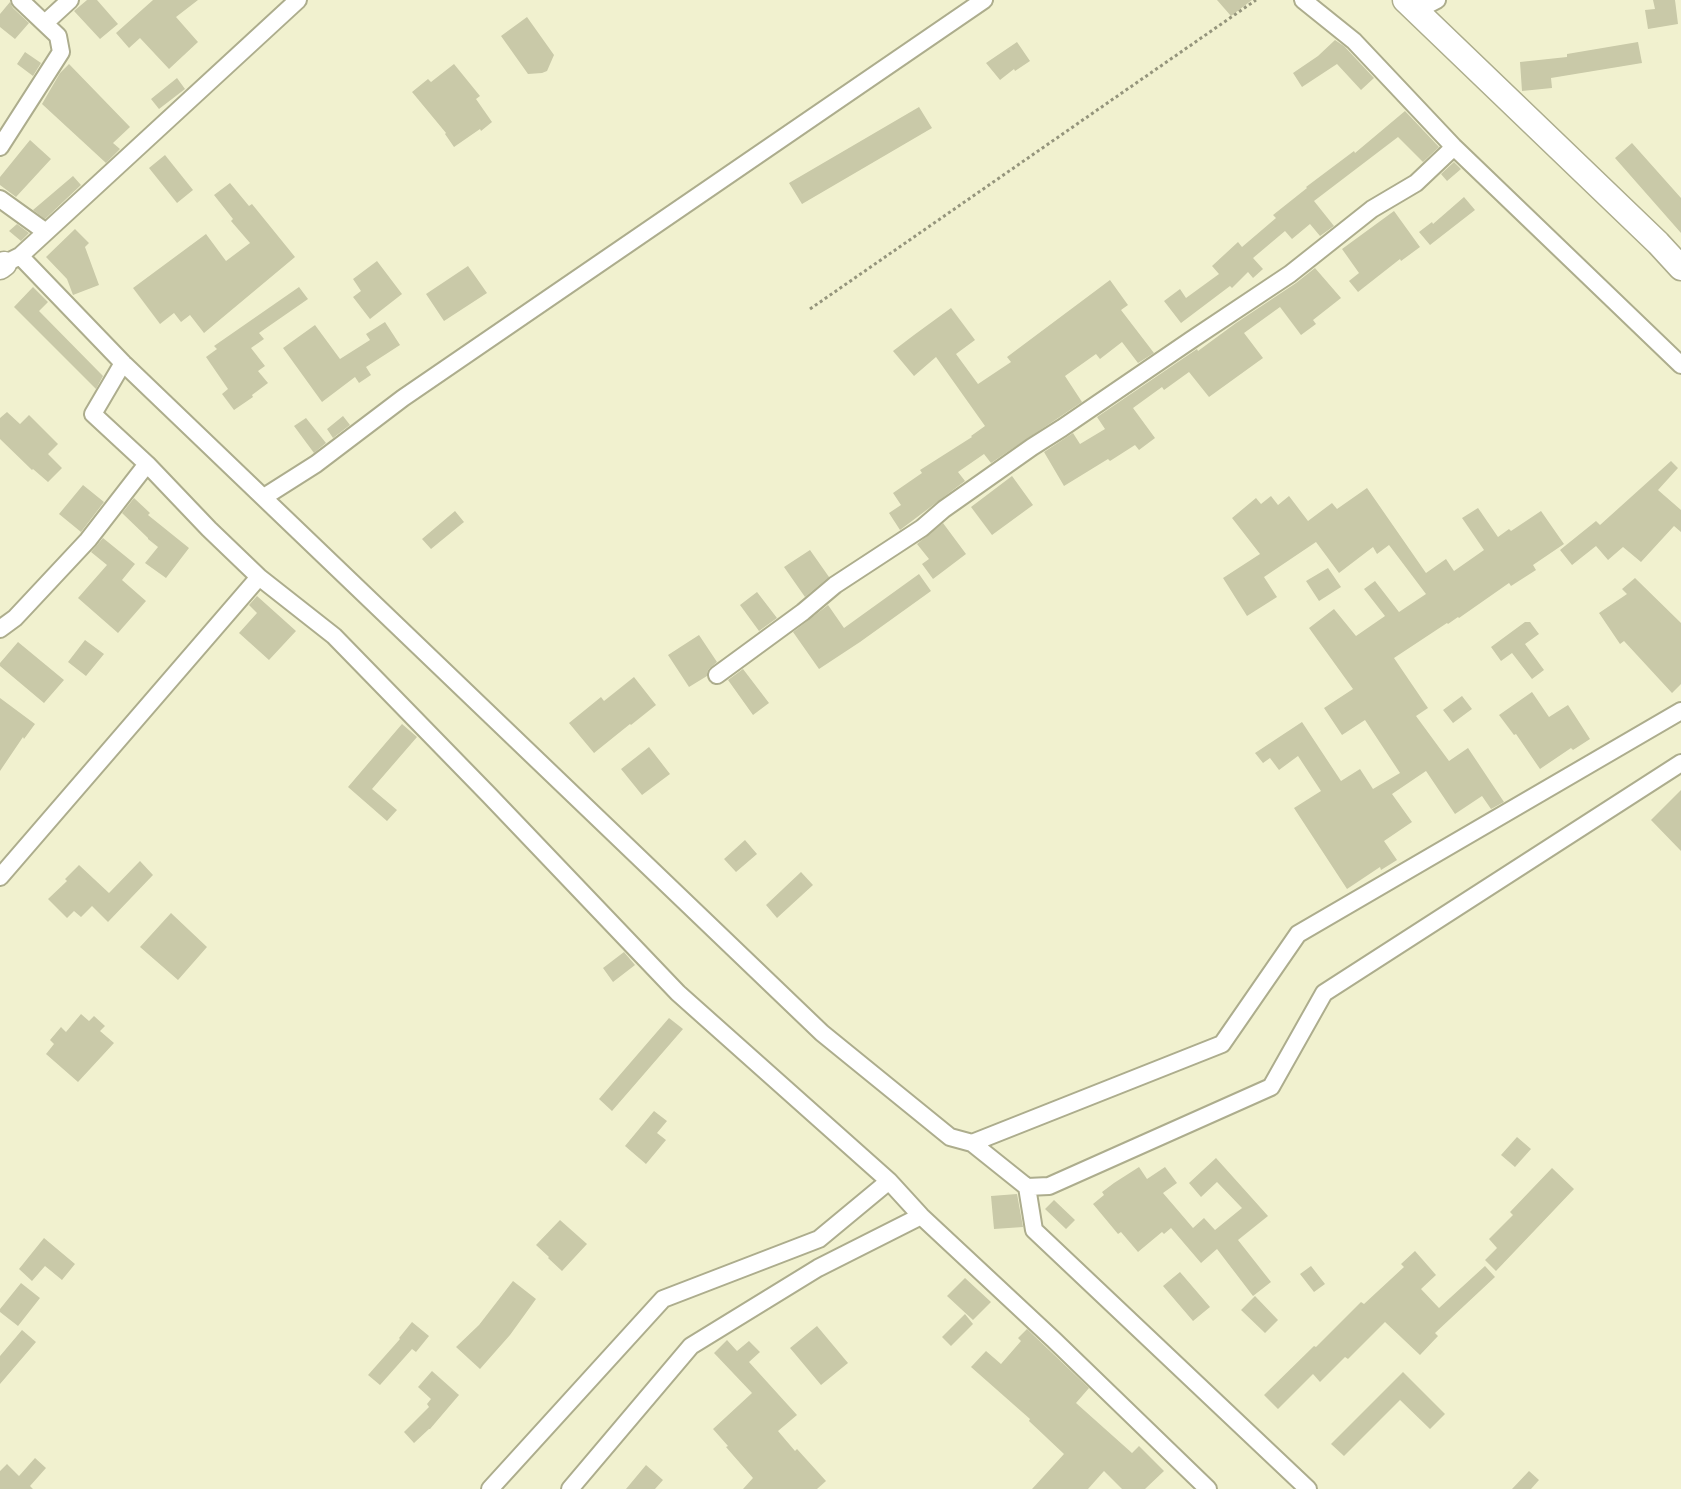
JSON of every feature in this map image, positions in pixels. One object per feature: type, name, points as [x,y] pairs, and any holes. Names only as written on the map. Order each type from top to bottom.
[{"type":"street","points":[[0,147],[61,52],[58,36],[20,0]]},
{"type":"street","points":[[45,23],[70,0]]},
{"type":"street","points":[[298,0],[46,232],[8,262],[123,363],[822,1033],[950,1137],[972,1143],[1027,1187],[1049,1186],[1270,1087],[1324,993],[1681,763]]},
{"type":"street","points":[[264,497],[315,464],[403,398],[984,0]]},
{"type":"street","points":[[1303,0],[1354,41],[1454,147],[1681,365]]},
{"type":"street","points":[[1420,4],[1681,268]]},
{"type":"street","points":[[717,675],[804,612],[835,585],[922,528],[944,509],[1032,447],[1290,274],[1372,209],[1416,183],[1454,147]]},
{"type":"street","points":[[0,199],[46,232]]},
{"type":"street","points":[[123,363],[93,414],[147,464],[259,577],[334,636],[678,993],[889,1181],[921,1216],[1054,1340],[1208,1489]]},
{"type":"street","points":[[0,629],[15,618],[88,540],[147,464]]},
{"type":"street","points":[[0,877],[259,577]]},
{"type":"street","points":[[972,1143],[1222,1044],[1298,934],[1681,711]]},
{"type":"street","points":[[490,1489],[663,1299],[819,1239],[889,1181]]},
{"type":"street","points":[[1027,1187],[1034,1230],[1308,1489]]},
{"type":"street","points":[[570,1489],[691,1346],[818,1268],[921,1216]]},
{"type":"path","points":[[810,309],[1256,0]]},
{"type":"building","points":[[87,0],[97,0],[118,24],[100,39],[74,11]]},
{"type":"building","points":[[153,0],[198,0],[176,17],[198,42],[169,69],[140,38],[129,48],[116,33]]},
{"type":"building","points":[[1217,0],[1252,0],[1231,16]]},
{"type":"building","points":[[1653,0],[1675,0],[1678,24],[1648,29],[1645,10],[1655,9]]},
{"type":"building","points":[[10,2],[13,8],[29,23],[15,39],[0,27],[0,14]]},
{"type":"building","points":[[527,17],[554,55],[547,71],[542,73],[528,74],[501,36]]},
{"type":"building","points":[[1335,40],[1344,46],[1374,78],[1361,90],[1337,64],[1302,87],[1293,73],[1318,56]]},
{"type":"building","points":[[1017,42],[1030,61],[1015,71],[1014,69],[1000,80],[986,63]]},
{"type":"building","points":[[1638,42],[1642,63],[1551,78],[1552,88],[1522,91],[1520,62],[1567,57],[1567,54]]},
{"type":"building","points":[[25,52],[41,63],[33,76],[17,64]]},
{"type":"building","points":[[69,64],[130,127],[113,143],[120,149],[106,163],[42,104],[60,73]]},
{"type":"building","points":[[454,64],[480,96],[476,99],[492,122],[454,147],[446,133],[412,92],[428,79],[431,82]]},
{"type":"building","points":[[177,78],[185,89],[159,109],[151,99]]},
{"type":"building","points":[[919,107],[932,128],[802,204],[789,183]]},
{"type":"building","points":[[1405,111],[1439,147],[1423,162],[1398,137],[1314,201],[1334,226],[1320,236],[1310,224],[1292,239],[1285,231],[1253,258],[1263,269],[1253,278],[1248,272],[1232,288],[1230,286],[1181,323],[1164,301],[1180,289],[1186,298],[1219,274],[1212,266],[1238,242],[1242,247],[1276,218],[1273,215],[1306,187],[1354,151],[1355,153]]},
{"type":"building","points":[[30,140],[51,159],[16,197],[0,185],[0,177]]},
{"type":"building","points":[[1632,143],[1681,198],[1681,233],[1615,158]]},
{"type":"building","points":[[165,155],[193,190],[177,203],[149,168]]},
{"type":"building","points":[[1454,162],[1461,169],[1447,181],[1441,174]]},
{"type":"building","points":[[73,176],[81,185],[45,219],[33,210]]},
{"type":"building","points":[[230,183],[249,206],[252,204],[295,257],[204,333],[190,315],[181,322],[174,313],[160,324],[133,288],[206,234],[226,261],[250,243],[231,221],[233,219],[214,195]]},
{"type":"building","points":[[1464,197],[1475,210],[1430,245],[1419,232],[1432,222],[1433,224]]},
{"type":"building","points":[[1394,211],[1420,247],[1401,261],[1400,259],[1358,292],[1349,281],[1359,273],[1342,249]]},
{"type":"building","points":[[17,224],[29,233],[21,241],[9,231]]},
{"type":"building","points":[[75,229],[89,243],[85,247],[99,285],[73,295],[67,279],[46,257]]},
{"type":"building","points":[[377,261],[402,294],[370,319],[353,297],[361,291],[353,279]]},
{"type":"building","points":[[468,266],[487,293],[444,321],[426,294]]},
{"type":"building","points":[[1315,268],[1341,298],[1313,320],[1316,324],[1301,335],[1280,307],[1244,333],[1263,358],[1209,397],[1189,372],[1164,390],[1162,387],[1133,408],[1155,438],[1139,450],[1135,445],[1110,461],[1108,459],[1064,486],[1044,452],[1073,433],[1080,444],[1105,429],[1097,417],[1197,349],[1198,351]]},
{"type":"building","points":[[1110,280],[1128,305],[1121,310],[1154,353],[1138,363],[1122,342],[1100,359],[1096,354],[1065,376],[1082,402],[991,463],[984,454],[958,472],[965,481],[900,530],[889,513],[901,505],[893,493],[922,473],[920,470],[972,437],[985,426],[936,357],[914,376],[893,351],[951,308],[975,340],[956,354],[978,384],[1011,362],[1007,357]]},
{"type":"building","points":[[33,287],[48,302],[39,311],[103,376],[96,389],[14,307]]},
{"type":"building","points":[[299,287],[308,299],[259,333],[264,339],[251,348],[265,366],[258,371],[268,383],[234,410],[222,394],[228,389],[206,357],[217,349],[214,346]]},
{"type":"building","points":[[385,322],[400,345],[366,367],[371,375],[359,383],[355,377],[322,402],[283,348],[315,325],[340,359],[370,340],[366,334]]},
{"type":"building","points":[[7,412],[20,424],[29,415],[58,444],[48,454],[62,468],[48,482],[0,439],[0,418]]},
{"type":"building","points":[[343,416],[350,425],[333,438],[327,429]]},
{"type":"building","points":[[306,418],[326,443],[314,453],[294,426]]},
{"type":"building","points":[[1671,461],[1678,468],[1658,490],[1681,510],[1681,532],[1674,526],[1641,562],[1623,547],[1608,560],[1596,546],[1572,565],[1560,550],[1596,521],[1600,525]]},
{"type":"building","points":[[1012,476],[1033,505],[992,535],[971,507]]},
{"type":"building","points":[[83,485],[104,502],[81,532],[59,514]]},
{"type":"building","points":[[1367,488],[1426,573],[1446,559],[1454,571],[1484,550],[1462,518],[1478,508],[1498,537],[1541,511],[1564,544],[1533,565],[1536,570],[1511,586],[1509,583],[1459,618],[1447,623],[1394,658],[1428,708],[1416,716],[1449,761],[1468,748],[1504,802],[1491,809],[1482,796],[1455,814],[1426,771],[1392,794],[1412,822],[1384,841],[1397,860],[1381,870],[1380,867],[1347,889],[1294,808],[1321,791],[1298,756],[1279,770],[1270,758],[1263,763],[1255,753],[1302,722],[1341,781],[1360,769],[1373,789],[1400,773],[1365,720],[1342,735],[1324,708],[1353,689],[1309,628],[1334,609],[1356,636],[1385,616],[1364,589],[1375,581],[1399,612],[1426,594],[1389,545],[1377,554],[1373,547],[1339,573],[1316,542],[1264,577],[1277,597],[1247,616],[1223,578],[1260,554],[1232,518],[1256,498],[1261,504],[1271,496],[1278,505],[1289,496],[1308,521],[1332,503],[1337,509]]},
{"type":"building","points":[[134,498],[150,513],[148,515],[189,548],[166,578],[145,563],[158,547],[122,513]]},
{"type":"building","points":[[455,511],[464,522],[431,549],[422,539]]},
{"type":"building","points":[[943,523],[966,554],[933,579],[922,564],[929,559],[917,544]]},
{"type":"building","points":[[103,538],[135,564],[122,580],[146,601],[118,633],[78,598],[107,565],[91,552]]},
{"type":"building","points":[[810,550],[829,577],[805,597],[784,567]]},
{"type":"building","points":[[1328,568],[1341,587],[1319,601],[1306,581]]},
{"type":"building","points":[[919,574],[931,591],[819,669],[793,632],[828,605],[844,628]]},
{"type":"building","points":[[1635,578],[1681,623],[1681,684],[1672,693],[1624,641],[1620,644],[1599,613],[1627,594],[1622,589]]},
{"type":"building","points":[[757,592],[777,618],[759,631],[740,605]]},
{"type":"building","points":[[257,596],[296,631],[269,660],[239,633],[257,613],[249,605]]},
{"type":"building","points":[[1525,622],[1530,622],[1539,634],[1525,644],[1544,670],[1532,679],[1512,653],[1501,661],[1491,647]]},
{"type":"building","points":[[699,635],[717,662],[708,670],[707,676],[689,687],[668,655]]},
{"type":"building","points":[[85,640],[104,654],[86,676],[68,662]]},
{"type":"building","points":[[18,642],[64,680],[44,703],[0,666]]},
{"type":"building","points":[[743,669],[769,703],[753,715],[728,680]]},
{"type":"building","points":[[634,677],[656,705],[594,753],[569,723],[601,697],[604,701]]},
{"type":"building","points":[[1532,692],[1549,717],[1568,705],[1590,739],[1573,750],[1571,748],[1540,769],[1516,734],[1514,735],[1499,715]]},
{"type":"building","points":[[1462,696],[1472,709],[1453,723],[1443,710]]},
{"type":"building","points":[[0,698],[35,724],[24,739],[23,737],[0,771]]},
{"type":"building","points":[[402,724],[417,737],[372,789],[397,810],[387,821],[348,787]]},
{"type":"building","points":[[649,747],[670,774],[642,795],[621,769]]},
{"type":"building","points":[[1681,790],[1681,851],[1651,820]]},
{"type":"building","points":[[745,840],[757,854],[736,872],[724,859]]},
{"type":"building","points":[[140,861],[153,875],[108,922],[92,906],[81,917],[74,911],[67,918],[48,899],[67,881],[65,879],[79,865],[109,893]]},
{"type":"building","points":[[801,872],[813,885],[777,918],[766,905]]},
{"type":"building","points":[[171,913],[207,947],[178,980],[140,947]]},
{"type":"building","points":[[624,952],[635,965],[613,982],[603,968]]},
{"type":"building","points":[[81,1014],[89,1021],[94,1016],[105,1026],[100,1031],[114,1043],[78,1082],[46,1054],[54,1044],[50,1040],[61,1027],[66,1032]]},
{"type":"building","points":[[669,1018],[683,1029],[612,1111],[599,1099]]},
{"type":"building","points":[[654,1111],[667,1121],[657,1133],[666,1140],[646,1164],[625,1146]]},
{"type":"building","points":[[1517,1137],[1531,1149],[1515,1167],[1501,1155]]},
{"type":"building","points":[[1216,1158],[1268,1216],[1238,1240],[1271,1282],[1253,1296],[1217,1249],[1201,1263],[1171,1228],[1164,1234],[1162,1232],[1138,1252],[1121,1232],[1118,1234],[1093,1204],[1104,1195],[1102,1192],[1139,1167],[1147,1179],[1165,1167],[1177,1183],[1163,1193],[1193,1228],[1204,1218],[1215,1230],[1242,1208],[1217,1182],[1201,1197],[1189,1183]]},
{"type":"building","points":[[1552,1168],[1574,1189],[1496,1271],[1485,1260],[1497,1248],[1489,1239],[1513,1215],[1510,1212]]},
{"type":"building","points":[[1017,1194],[1023,1227],[994,1229],[991,1196]]},
{"type":"building","points":[[1054,1200],[1075,1220],[1066,1229],[1045,1209]]},
{"type":"building","points":[[560,1220],[587,1244],[562,1271],[536,1245]]},
{"type":"building","points":[[44,1238],[75,1264],[62,1280],[45,1266],[32,1281],[19,1269]]},
{"type":"building","points":[[1415,1251],[1436,1275],[1421,1289],[1439,1308],[1485,1266],[1495,1277],[1435,1333],[1438,1336],[1420,1355],[1385,1322],[1348,1359],[1345,1357],[1320,1382],[1313,1374],[1278,1409],[1264,1395],[1361,1302],[1364,1304],[1404,1267],[1401,1264]]},
{"type":"building","points":[[1311,1266],[1325,1284],[1314,1292],[1300,1274]]},
{"type":"building","points":[[1180,1272],[1210,1307],[1193,1321],[1163,1286]]},
{"type":"building","points":[[965,1278],[991,1302],[973,1320],[947,1296]]},
{"type":"building","points":[[513,1281],[536,1299],[510,1335],[480,1369],[456,1347],[479,1325]]},
{"type":"building","points":[[21,1283],[40,1298],[18,1326],[0,1312],[0,1309]]},
{"type":"building","points":[[1255,1296],[1278,1320],[1265,1333],[1241,1310]]},
{"type":"building","points":[[965,1314],[973,1324],[951,1346],[942,1337]]},
{"type":"building","points":[[412,1322],[429,1336],[416,1352],[412,1349],[380,1385],[368,1375]]},
{"type":"building","points":[[817,1326],[848,1363],[821,1385],[790,1348]]},
{"type":"building","points":[[1027,1329],[1089,1388],[1076,1403],[1132,1453],[1139,1446],[1164,1471],[1145,1489],[1122,1489],[1104,1471],[1088,1489],[1032,1489],[1064,1454],[1029,1421],[1030,1419],[971,1367],[986,1351],[1001,1364],[1021,1341],[1018,1338]]},
{"type":"building","points":[[22,1330],[36,1342],[0,1384],[0,1356]]},
{"type":"building","points":[[727,1340],[737,1351],[749,1341],[760,1352],[749,1362],[797,1415],[778,1431],[826,1481],[817,1489],[743,1489],[753,1478],[713,1429],[752,1393],[714,1353]]},
{"type":"building","points":[[432,1371],[459,1395],[430,1429],[414,1443],[404,1432],[429,1407],[427,1404],[431,1399],[418,1387]]},
{"type":"building","points":[[1403,1372],[1445,1414],[1430,1429],[1400,1400],[1344,1456],[1331,1444]]},
{"type":"building","points":[[35,1458],[46,1468],[30,1486],[33,1489],[0,1489],[0,1471],[7,1464],[19,1476]]},
{"type":"building","points":[[646,1465],[663,1480],[655,1489],[626,1489]]},
{"type":"building","points":[[1529,1471],[1539,1480],[1531,1489],[1512,1489]]}]
